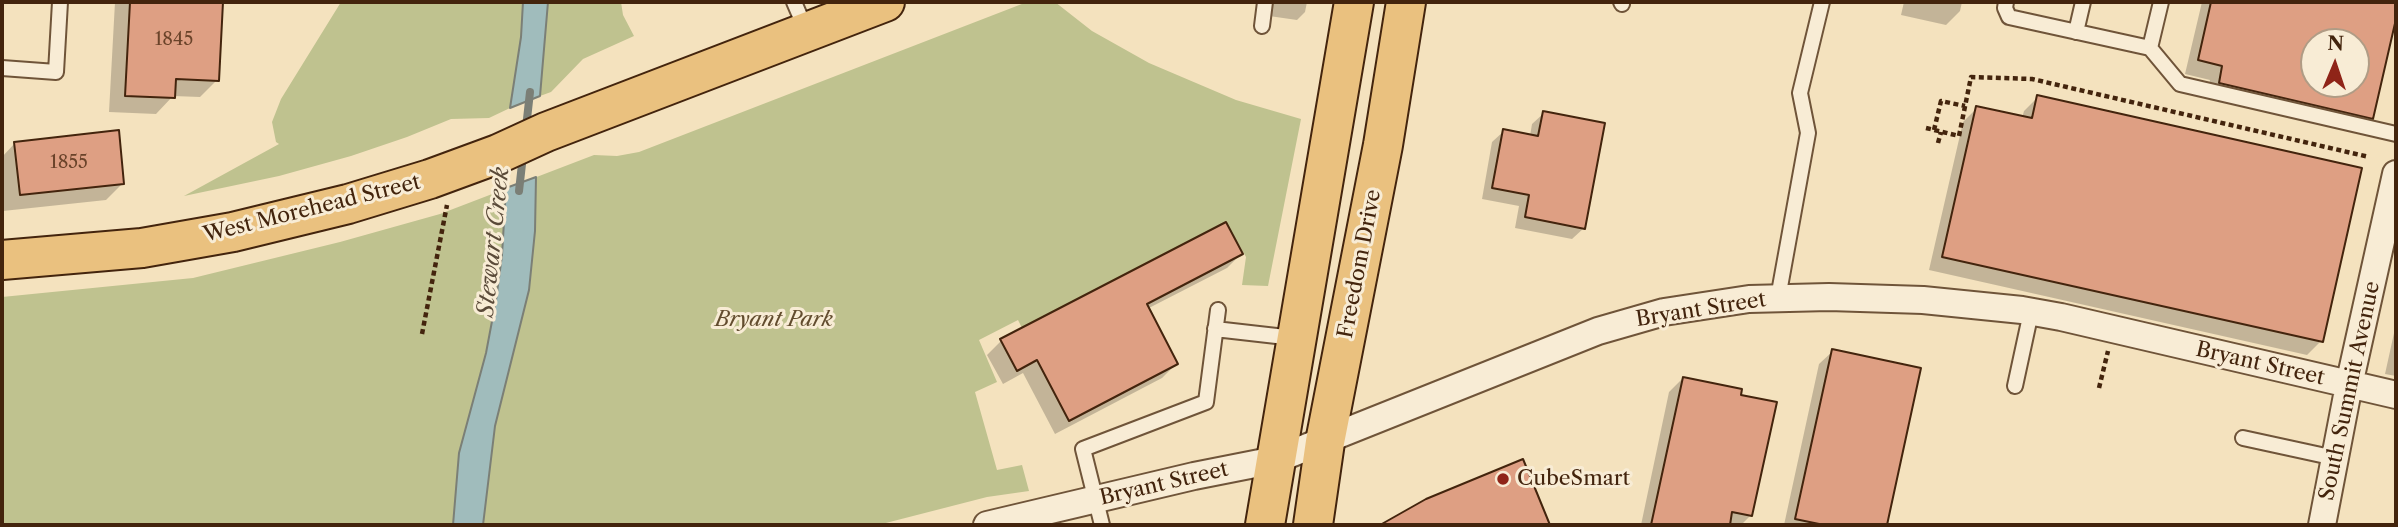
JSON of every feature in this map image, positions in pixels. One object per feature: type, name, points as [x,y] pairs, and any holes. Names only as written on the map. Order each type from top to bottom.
[{"type":"main road","name":"West Morehead Street","points":[[2,260],[142,248],[233,232],[348,204],[498,154],[801,17],[885,2]]},
{"type":"main road","points":[[1265,525],[1354,2]]},
{"type":"main road","name":"Freedom Drive","points":[[1313,525],[1325,442],[1383,145],[1406,2]]},
{"type":"street","name":"South Summit Avenue","points":[[2322,525],[2349,385],[2396,174]]},
{"type":"street","name":"Bryant Street","points":[[987,525],[1194,476],[1275,460],[1598,331],[1664,312],[1749,299],[1829,297],[1923,300],[2031,312],[2396,395]]},
{"type":"lane","points":[[2,68],[56,72],[60,2]]},
{"type":"lane","points":[[1262,26],[1265,2]]},
{"type":"lane","points":[[1778,298],[1808,133],[1801,93],[1822,2]]},
{"type":"lane","points":[[2006,2],[2005,8],[2009,17],[2150,48],[2180,84],[2396,134]]},
{"type":"lane","points":[[2076,32],[2084,2]]},
{"type":"lane","points":[[2150,48],[2161,2]]},
{"type":"lane","points":[[1102,525],[1083,449],[1206,402],[1218,310]]},
{"type":"lane","points":[[2015,386],[2031,312]]},
{"type":"lane","points":[[1215,329],[1297,338]]},
{"type":"lane","points":[[2243,438],[2335,458]]},
{"type":"path","points":[[1926,128],[1959,136],[1971,77],[2032,79],[2369,157]]},
{"type":"path","points":[[1934,130],[1941,101],[1965,106]]},
{"type":"path","points":[[1938,143],[1941,132]]},
{"type":"path","points":[[422,334],[447,205],[447,173]]},
{"type":"path","points":[[2099,388],[2108,350]]},
{"type":"green space","points":[[341,2],[523,2],[521,37],[510,108],[489,118],[451,119],[351,156],[279,176],[184,196],[279,144],[276,142],[272,122],[281,99]]},
{"type":"green space","points":[[548,2],[621,2],[623,15],[634,36],[583,59],[551,92],[540,96]]},
{"type":"green space","name":"Bryant Park","points":[[1027,2],[1055,2],[1092,31],[1149,63],[1236,100],[1301,119],[1268,286],[1242,285],[1246,257],[1226,222],[1022,328],[1018,320],[979,340],[997,382],[975,392],[997,470],[1022,465],[1029,491],[987,497],[878,525],[2,525],[2,297],[193,278],[440,214],[594,155],[617,156],[639,152]]},
{"type":"water","points":[[523,2],[548,2],[540,96],[510,108],[521,37]]},
{"type":"water","points":[[536,177],[535,231],[529,290],[495,426],[483,525],[453,525],[459,453],[486,353],[496,300],[506,188]]},
{"type":"building","points":[[130,2],[223,2],[219,81],[176,79],[175,98],[125,96]]},
{"type":"building","points":[[2211,2],[2396,2],[2396,19],[2373,119],[2219,83],[2222,66],[2198,60]]},
{"type":"building","points":[[2037,95],[2362,168],[2323,342],[1942,257],[1976,106],[2032,118]]},
{"type":"building","points":[[1543,111],[1605,123],[1585,229],[1525,217],[1529,195],[1492,188],[1503,129],[1538,136]]},
{"type":"building","points":[[119,130],[124,184],[20,195],[14,142]]},
{"type":"building","points":[[1226,222],[1243,254],[1147,304],[1178,364],[1069,421],[1037,360],[1017,371],[1000,339]]},
{"type":"building","points":[[1832,349],[1921,368],[1887,525],[1824,525],[1795,519]]},
{"type":"building","points":[[1683,377],[1742,389],[1741,395],[1777,402],[1752,516],[1732,512],[1730,525],[1651,525]]},
{"type":"building","name":"CubeSmart","points":[[1523,459],[1550,525],[1380,525],[1426,499]]},
{"type":"waterway","name":"Stewart Creek","points":[[526,128],[530,92]]},
{"type":"waterway","name":"Stewart Creek","points":[[519,191],[523,155]]},
{"type":"place","name":"CubeSmart","points":[[1503,479]]}]
